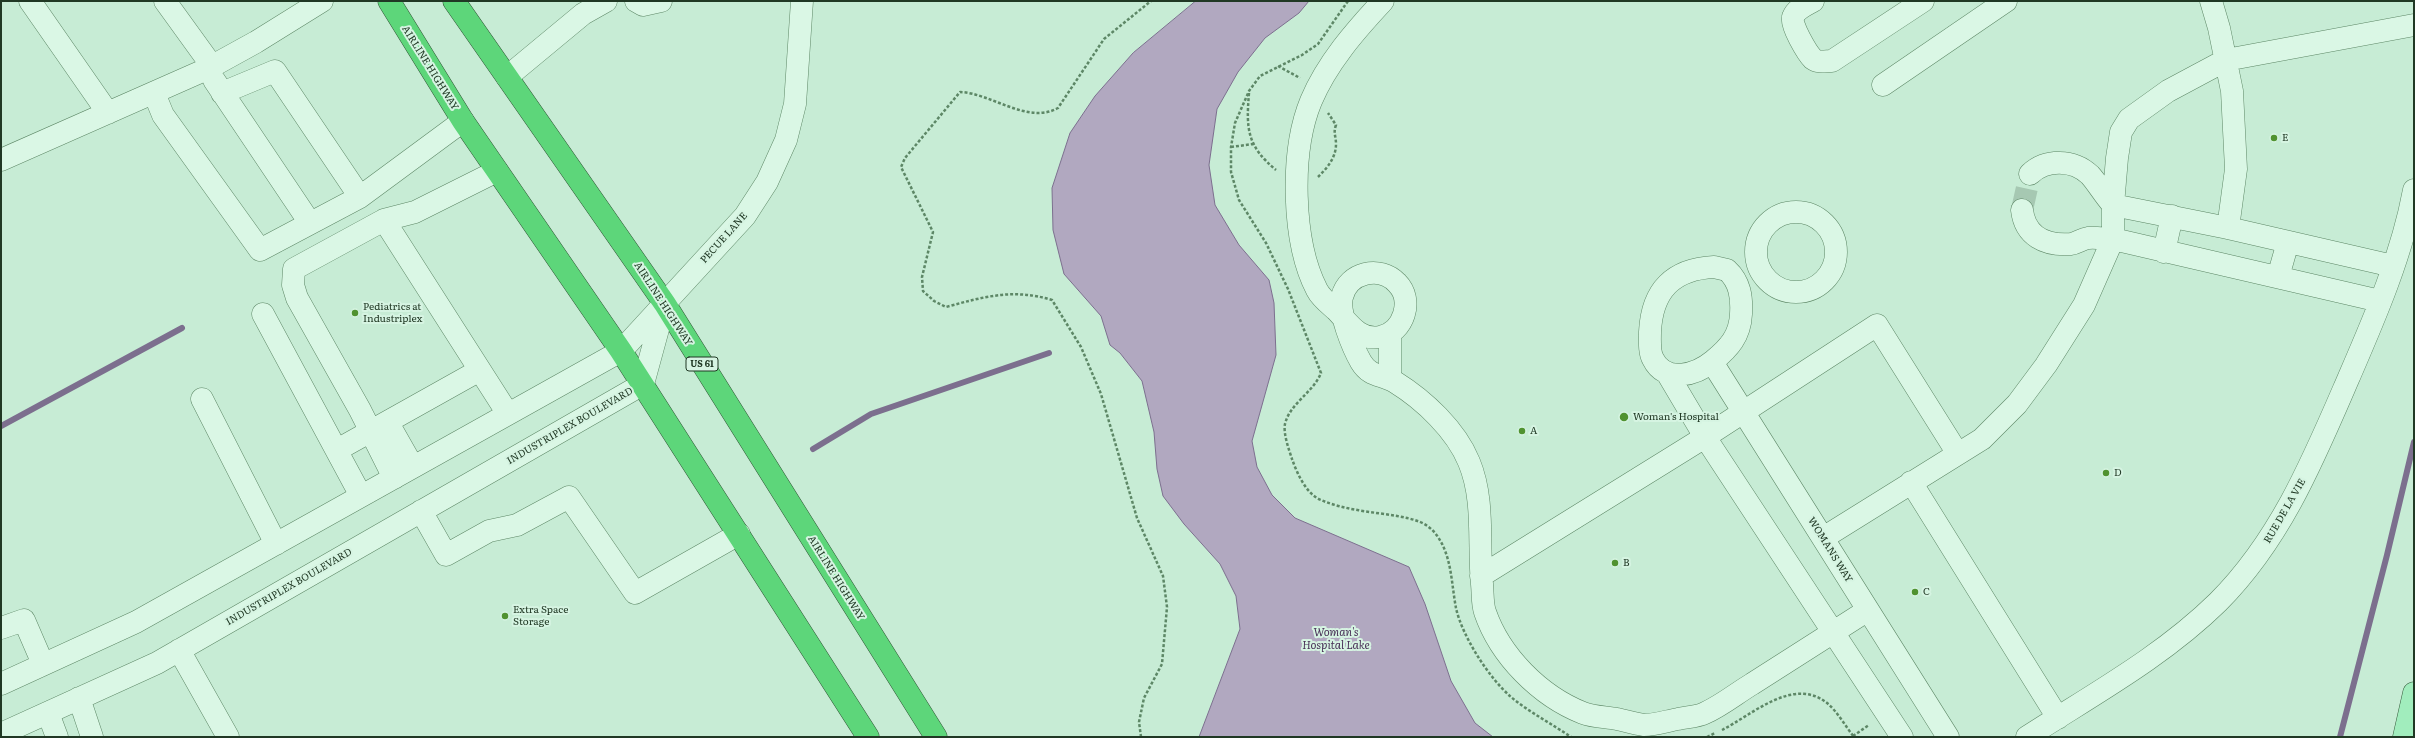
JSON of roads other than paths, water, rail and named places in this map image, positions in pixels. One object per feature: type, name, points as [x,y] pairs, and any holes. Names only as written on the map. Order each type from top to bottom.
[{"type":"highway","name":"AIRLINE HIGHWAY","points":[[389,1],[463,121],[622,351],[868,737]]},
{"type":"highway","name":"AIRLINE HIGHWAY","points":[[454,1],[665,304],[936,737]]},
{"type":"main road","points":[[2404,737],[2414,693]]},
{"type":"street","points":[[30,1],[108,113]]},
{"type":"street","points":[[165,1],[209,68],[222,93],[310,223]]},
{"type":"street","points":[[1,160],[209,68],[256,42],[322,1]]},
{"type":"street","points":[[507,77],[583,14],[606,1]]},
{"type":"street","points":[[636,1],[643,5],[661,1]]},
{"type":"street","name":"PECUE LANE","points":[[665,304],[745,216],[767,182],[786,140],[795,104],[802,1]]},
{"type":"street","points":[[1383,1],[1351,36],[1324,74],[1310,104],[1301,137],[1298,170],[1298,212],[1306,261],[1318,293],[1344,319],[1350,328],[1359,334],[1370,337],[1380,337],[1390,333],[1398,326],[1404,318],[1406,302],[1401,288],[1394,280],[1385,275],[1375,272],[1363,274],[1354,279],[1346,287],[1342,297],[1341,308],[1344,319],[1356,353],[1363,366],[1372,375],[1390,380],[1421,401],[1458,440],[1469,460],[1475,479],[1479,501],[1481,576],[1484,610],[1507,655],[1545,691],[1584,713],[1646,725],[1704,714],[1868,610]]},
{"type":"street","points":[[1813,1],[1798,10],[1793,17],[1792,25],[1814,59],[1822,62],[1832,61],[1923,1]]},
{"type":"street","points":[[1883,85],[2006,1]]},
{"type":"street","points":[[2210,1],[2226,60],[2232,91],[2236,169],[2228,228]]},
{"type":"street","points":[[1823,538],[1982,439],[2012,409],[2046,365],[2084,305],[2113,239],[2113,205],[2121,132],[2129,119],[2168,91],[2226,60],[2414,25]]},
{"type":"street","points":[[222,93],[275,71],[360,197]]},
{"type":"street","points":[[154,93],[163,115],[260,250],[360,197],[463,121]]},
{"type":"street","points":[[2030,174],[2038,166],[2048,164],[2075,166],[2089,174],[2113,205],[2228,228],[2393,266]]},
{"type":"street","points":[[413,467],[380,428],[297,298],[293,285],[294,269],[384,220],[416,212],[497,171]]},
{"type":"street","name":"RUE DE LA VIE","points":[[2027,737],[2157,653],[2182,634],[2219,601],[2252,564],[2294,499],[2314,458],[2380,301],[2393,266],[2414,190]]},
{"type":"street","points":[[2022,210],[2024,222],[2029,232],[2056,244],[2072,244],[2088,238],[2113,239],[2380,301]]},
{"type":"street","points":[[2164,252],[2172,216]]},
{"type":"street","points":[[384,220],[508,414]]},
{"type":"street","points":[[2278,278],[2288,242]]},
{"type":"street","points":[[1667,373],[1683,375],[1696,373],[1727,350],[1736,336],[1740,324],[1742,308],[1739,285],[1727,270],[1700,268],[1669,281],[1660,293],[1653,308],[1650,340],[1652,358],[1667,373],[1706,437],[1902,737]]},
{"type":"street","points":[[1,684],[136,622],[622,351],[665,304]]},
{"type":"street","name":"INDUSTRIPLEX BOULEVARD","points":[[1,734],[157,663],[643,384],[665,304]]},
{"type":"street","points":[[263,314],[361,496]]},
{"type":"street","points":[[1481,576],[1706,437],[1742,411],[1878,325],[1958,454]]},
{"type":"street","points":[[1390,333],[1390,380]]},
{"type":"street","name":"WOMANS WAY","points":[[1712,362],[1948,737]]},
{"type":"street","points":[[336,450],[380,428],[480,370]]},
{"type":"street","points":[[202,399],[276,544]]},
{"type":"street","points":[[380,428],[394,478]]},
{"type":"street","points":[[1911,482],[2058,718]]},
{"type":"street","points":[[421,511],[446,554],[488,531],[517,525],[569,497],[635,592],[739,534]]},
{"type":"street","points":[[1,628],[24,620],[43,664]]},
{"type":"street","points":[[179,650],[228,737]]},
{"type":"street","points":[[79,698],[92,737]]},
{"type":"street","points":[[48,713],[57,737]]},
{"type":"water","name":"Woman's Hospital Lake","points":[[1196,1],[1309,1],[1299,13],[1265,38],[1238,72],[1217,109],[1209,165],[1215,205],[1239,245],[1269,280],[1274,303],[1276,355],[1252,441],[1257,467],[1272,495],[1295,518],[1409,567],[1425,604],[1451,681],[1475,723],[1493,737],[1199,737],[1240,629],[1236,596],[1220,564],[1184,524],[1163,496],[1157,469],[1154,432],[1142,381],[1120,353],[1110,345],[1101,316],[1064,274],[1053,230],[1052,188],[1070,133],[1095,96],[1133,53]]},
{"type":"waterway","points":[[1,426],[182,328]]},
{"type":"waterway","points":[[813,449],[871,414],[1049,353]]},
{"type":"waterway","points":[[2340,737],[2387,555],[2414,442]]},
{"type":"tunnel","points":[[2022,210],[2030,174]]},
{"type":"place","name":"E","points":[[2274,138]]},
{"type":"place","name":"Pediatrics at Industriplex","points":[[355,313]]},
{"type":"place","name":"Woman's Hospital","points":[[1624,417]]},
{"type":"place","name":"A","points":[[1522,431]]},
{"type":"place","name":"D","points":[[2106,473]]},
{"type":"place","name":"B","points":[[1615,563]]},
{"type":"place","name":"C","points":[[1915,592]]},
{"type":"place","name":"Extra Space Storage","points":[[505,616]]}]
